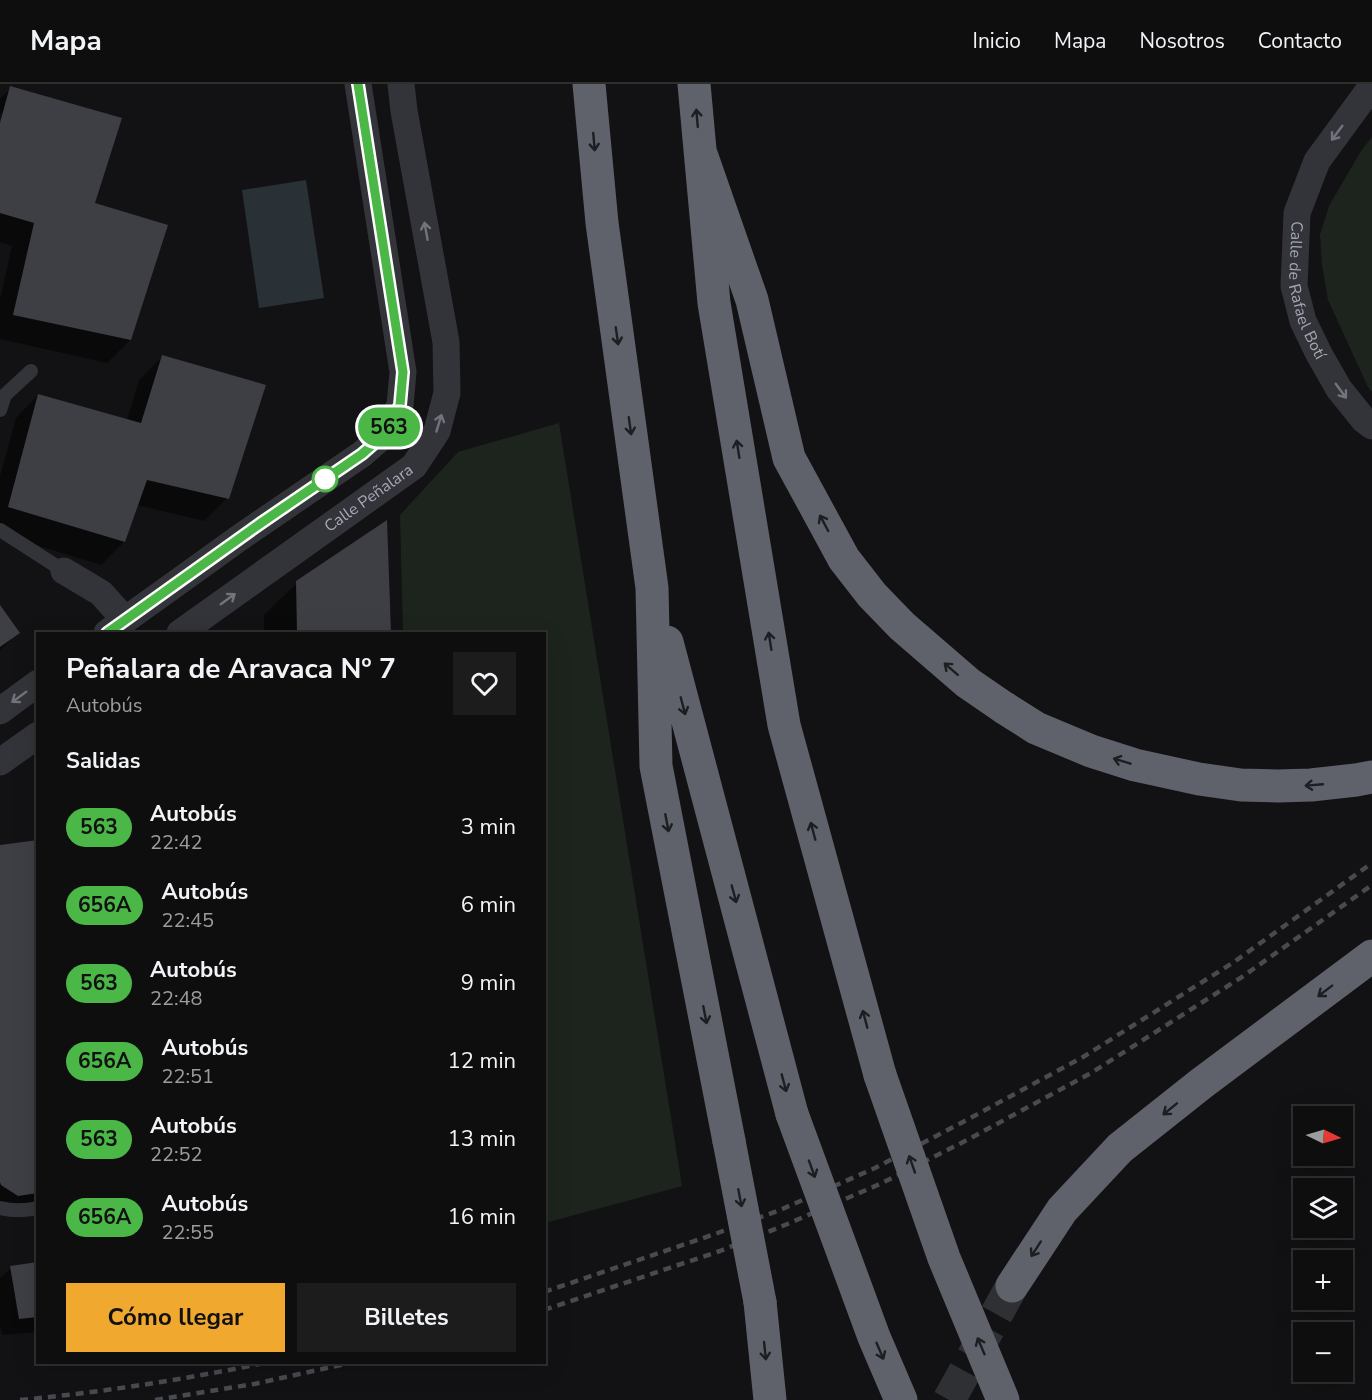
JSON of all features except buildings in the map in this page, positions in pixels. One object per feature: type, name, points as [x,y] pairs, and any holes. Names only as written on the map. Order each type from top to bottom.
[{"type":"highway","points":[[589,84],[602,223],[652,588],[656,766],[760,1302],[770,1400]]},
{"type":"highway","points":[[694,84],[714,303],[784,725],[880,1075],[944,1258],[1003,1400]]},
{"type":"highway","points":[[700,151],[752,300],[789,458],[844,559],[872,595],[902,626],[968,683],[1003,707],[1036,728],[1091,751],[1135,765],[1199,779],[1241,785],[1311,785],[1372,777]]},
{"type":"highway","points":[[652,588],[792,1114],[874,1337],[901,1400]]},
{"type":"highway","points":[[1012,1286],[1062,1210],[1120,1148],[1202,1083],[1372,956]]},
{"type":"street","points":[[64,571],[100,593],[116,627],[362,454],[386,433],[400,405],[403,372],[358,84]]},
{"type":"street","name":"Calle Peñalara","points":[[181,632],[414,466],[437,431],[447,393],[446,342],[401,84]]},
{"type":"street","name":"Calle de Rafael Botí","points":[[1372,86],[1317,161],[1297,213],[1294,286],[1303,321],[1319,354],[1339,389],[1364,420],[1372,426]]},
{"type":"street","points":[[0,711],[36,684]]},
{"type":"street","points":[[0,762],[36,736]]},
{"type":"lane","points":[[0,410],[5,395],[32,371]]},
{"type":"lane","points":[[0,530],[64,571]]},
{"type":"lane","points":[[0,1208],[9,1210],[36,1208]]},
{"type":"shaded area","points":[[1372,137],[1372,392],[1328,300],[1320,235],[1329,206],[1361,151]]},
{"type":"shaded area","points":[[306,180],[324,298],[259,308],[242,190]]},
{"type":"shaded area","points":[[559,423],[682,1186],[546,1223],[546,632],[403,632],[400,515],[458,452]]},
{"type":"tunnel","points":[[949,1400],[1012,1286]]},
{"type":"railway","points":[[546,1291],[780,1210],[875,1168],[1083,1057],[1234,962],[1372,863]]},
{"type":"railway","points":[[546,1309],[720,1251],[785,1225],[880,1184],[969,1139],[1091,1073],[1242,977],[1372,885]]},
{"type":"railway","points":[[20,1400],[145,1384],[259,1364]]},
{"type":"railway","points":[[155,1400],[254,1384],[345,1364]]},
{"type":"bus line","name":"563","points":[[108,632],[362,454],[386,433],[400,405],[403,372],[399,339],[358,84]]}]
